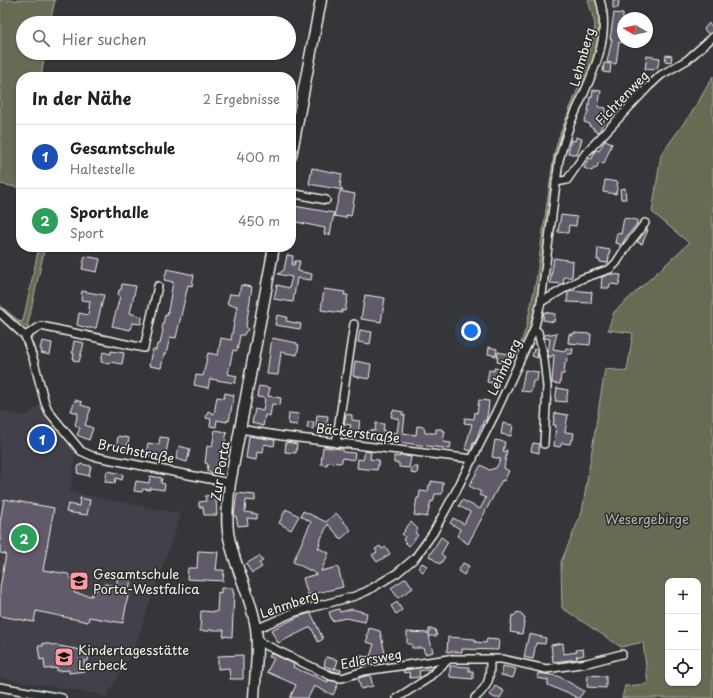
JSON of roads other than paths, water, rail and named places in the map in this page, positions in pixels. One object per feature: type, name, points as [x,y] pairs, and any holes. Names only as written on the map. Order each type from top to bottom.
[{"type":"main road","points":[[296,130],[321,0]]},
{"type":"main road","name":"Zur Porta","points":[[254,698],[257,641],[256,629],[250,600],[235,559],[228,533],[226,514],[230,483],[273,252]]},
{"type":"street","name":"Lehmberg","points":[[256,629],[295,612],[355,596],[367,591],[397,573],[414,558],[433,533],[473,459],[516,372],[534,330],[541,302],[556,182],[564,142],[588,86],[604,33],[604,12],[600,0]]},
{"type":"street","name":"Fichtenweg","points":[[556,182],[567,180],[585,154],[661,75],[687,60],[713,37]]},
{"type":"street","points":[[296,194],[326,200]]},
{"type":"street","points":[[541,302],[581,279],[610,269],[616,264],[627,246],[646,223]]},
{"type":"street","points":[[25,336],[41,326],[144,348],[158,286]]},
{"type":"street","name":"Bruchstraße","points":[[0,313],[25,336],[49,412],[81,451],[92,456],[230,483]]},
{"type":"street","points":[[336,442],[354,324]]},
{"type":"street","points":[[534,330],[538,332],[544,359],[546,387],[544,444]]},
{"type":"street","name":"Bäckerstraße","points":[[240,429],[473,459]]},
{"type":"street","name":"Edlersweg","points":[[257,641],[331,676],[342,678],[364,671],[449,659],[502,659],[546,669],[587,663],[622,654]]},
{"type":"street","points":[[397,698],[426,679],[449,659]]},
{"type":"street","points":[[479,697],[490,678],[490,659]]},
{"type":"street","points":[[0,687],[62,698]]},
{"type":"place","name":"Gesamtschule","points":[[42,439]]},
{"type":"place","name":"Sporthalle","points":[[24,538]]},
{"type":"place","name":"Gesamtschule Porta-Westfalica","points":[[79,581]]},
{"type":"place","name":"Kindertagesstätte Lerbeck","points":[[64,657]]},
{"type":"park label","name":"Wesergebirge","points":[[647,519]]}]
